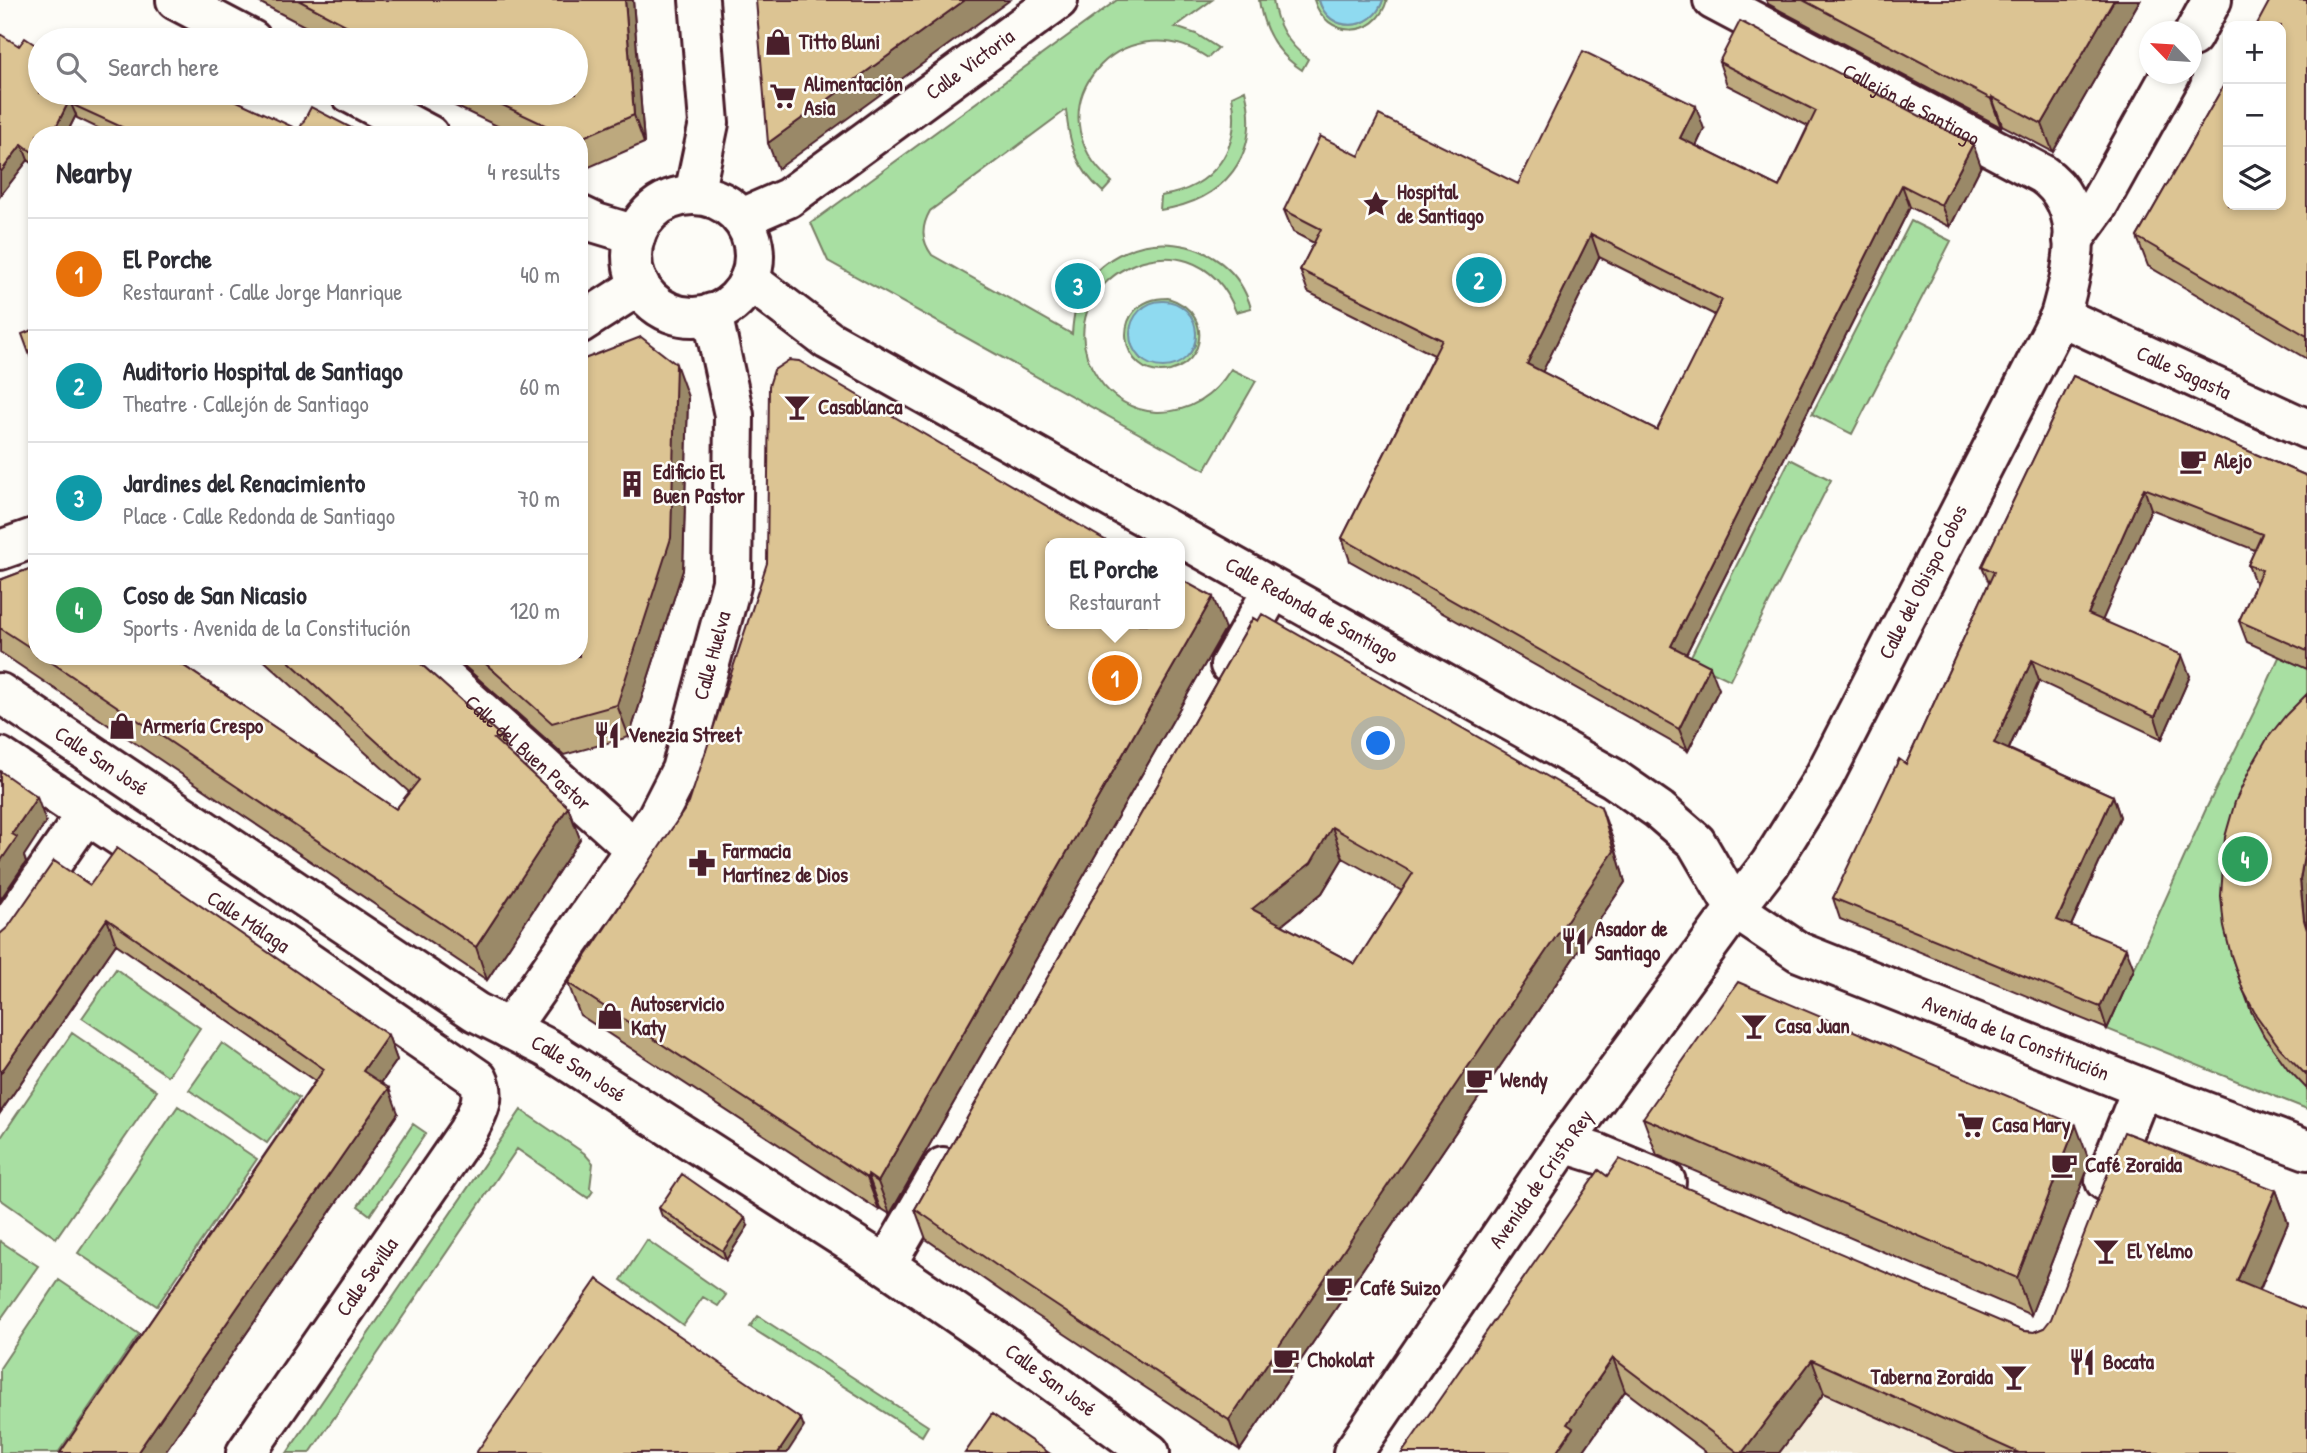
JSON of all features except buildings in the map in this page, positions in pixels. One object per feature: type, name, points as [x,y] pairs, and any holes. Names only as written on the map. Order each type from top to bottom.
[{"type":"street","points":[[176,0],[228,28]]},
{"type":"street","points":[[694,195],[709,123],[699,0]]},
{"type":"street","name":"Calle Victoria","points":[[742,218],[788,198],[1058,0]]},
{"type":"street","name":"Callejón de Santiago","points":[[1713,0],[2053,181],[2074,222],[2073,240]]},
{"type":"street","points":[[2201,21],[2212,0]]},
{"type":"street","points":[[2073,240],[2097,208],[2165,84]]},
{"type":"street","points":[[373,105],[412,126]]},
{"type":"street","points":[[694,195],[721,201],[742,218],[751,235],[754,253],[749,281],[729,305],[696,317],[670,312],[656,304],[640,285],[632,255],[636,235],[645,218],[659,205],[676,197],[694,195]]},
{"type":"street","points":[[588,219],[636,235]]},
{"type":"street","name":"Calle del Obispo Cobos","points":[[1735,909],[1770,864],[1823,779],[2060,316],[2072,272],[2073,240]]},
{"type":"street","name":"Calle Redonda de Santiago","points":[[749,281],[828,340],[1182,538]]},
{"type":"street","points":[[588,318],[640,285]]},
{"type":"street","name":"Calle Huelva","points":[[509,1029],[657,817],[681,770],[732,582],[734,415],[712,313]]},
{"type":"street","name":"Calle Sagasta","points":[[2060,316],[2307,429]]},
{"type":"street","points":[[0,550],[28,540]]},
{"type":"street","name":"Calle Redonda de Santiago","points":[[1185,540],[1635,792],[1696,842],[1735,909]]},
{"type":"street","points":[[1211,698],[1273,589]]},
{"type":"street","name":"Calle del Buen Pastor","points":[[430,665],[635,849]]},
{"type":"street","name":"Calle San José","points":[[0,693],[476,1012],[547,1048],[594,1077],[886,1265],[1007,1348],[1147,1452]]},
{"type":"street","name":"Calle Málaga","points":[[0,757],[478,1079],[482,1088],[481,1097]]},
{"type":"street","points":[[0,939],[86,814]]},
{"type":"street","name":"Avenida de la Constitución","points":[[1735,909],[1799,952],[2142,1088],[2307,1150]]},
{"type":"street","name":"Avenida de Cristo Rey","points":[[1353,1453],[1564,1143],[1735,909]]},
{"type":"street","points":[[2091,1217],[2142,1088]]},
{"type":"street","name":"Calle Sevilla","points":[[246,1453],[468,1131],[480,1109],[481,1097]]},
{"type":"street","points":[[886,1265],[962,1132]]},
{"type":"street","points":[[1564,1143],[1600,1154],[1701,1197]]},
{"type":"shaded area","points":[[1824,1393],[1957,1453],[1779,1453]]},
{"type":"green space","points":[[1117,0],[1212,0],[1175,27],[1196,34],[1218,48],[1208,58],[1176,44],[1145,42],[1118,52],[1096,70],[1082,95],[1079,123],[1088,153],[1112,182],[1103,192],[1080,164],[1069,134],[1066,110],[930,211],[925,223],[924,239],[932,255],[1072,334],[1077,304],[1084,287],[1102,266],[1124,252],[1149,245],[1175,244],[1199,250],[1221,263],[1239,282],[1251,308],[1236,312],[1215,278],[1188,261],[1157,258],[1128,267],[1103,286],[1087,312],[1084,343],[1098,378],[1109,392],[1123,402],[1147,411],[1168,412],[1200,401],[1217,387],[1231,369],[1256,381],[1205,470],[828,261],[811,223]]},
{"type":"green space","points":[[1259,0],[1273,0],[1284,33],[1308,59],[1302,70],[1285,56],[1273,40],[1264,21]]},
{"type":"green space","points":[[1314,0],[1319,0],[1331,19],[1351,25],[1370,18],[1378,11],[1383,0],[1387,0],[1373,22],[1351,30],[1339,28],[1329,22],[1320,13]]},
{"type":"green space","points":[[1245,90],[1249,114],[1248,135],[1242,155],[1233,171],[1203,197],[1160,210],[1161,196],[1180,192],[1196,184],[1209,175],[1220,162],[1233,132],[1232,96]]},
{"type":"green space","points":[[1911,221],[1951,241],[1852,434],[1812,414]]},
{"type":"green space","points":[[1168,298],[1177,301],[1195,318],[1199,334],[1195,352],[1185,364],[1174,370],[1153,371],[1139,364],[1130,353],[1126,339],[1128,324],[1135,311],[1148,302]],"holes":[[[1170,302],[1181,307],[1196,332],[1195,345],[1189,355],[1141,359],[1132,344],[1131,326]]]},
{"type":"green space","points":[[1790,459],[1831,480],[1730,680],[1689,660]]},
{"type":"green space","points":[[2294,624],[2307,629],[2307,1109],[2107,1029],[2206,809]]},
{"type":"green space","points":[[116,969],[200,1028],[168,1076],[82,1018]]},
{"type":"green space","points":[[72,1033],[157,1091],[56,1238],[0,1199],[0,1139]]},
{"type":"green space","points":[[222,1043],[299,1098],[267,1143],[189,1090]]},
{"type":"green space","points":[[178,1106],[257,1159],[157,1306],[78,1253]]},
{"type":"green space","points":[[521,1110],[584,1153],[593,1163],[590,1188],[593,1191],[588,1198],[517,1149],[310,1453],[287,1453]]},
{"type":"green space","points":[[413,1124],[426,1133],[370,1215],[358,1206]]},
{"type":"green space","points":[[647,1240],[726,1295],[718,1306],[703,1297],[683,1325],[621,1280]]},
{"type":"green space","points":[[0,1241],[38,1266],[0,1320]]},
{"type":"green space","points":[[59,1280],[139,1334],[58,1453],[0,1453],[0,1368]]},
{"type":"green space","points":[[758,1316],[928,1426],[922,1436],[750,1327]]},
{"type":"water","points":[[1319,0],[1383,0],[1378,11],[1370,18],[1351,25],[1331,19]]},
{"type":"water","points":[[1163,301],[1176,304],[1186,311],[1193,321],[1196,334],[1193,347],[1186,357],[1176,364],[1163,367],[1150,364],[1140,357],[1133,347],[1130,334],[1133,321],[1140,311],[1150,304]]},
{"type":"place","name":"Titto Bluni","points":[[778,42]]},
{"type":"place","name":"Alimentación Asia","points":[[783,96]]},
{"type":"place","name":"Hospital de Santiago","points":[[1376,204]]},
{"type":"place","name":"Auditorio Hospital de Santiago","points":[[1479,280]]},
{"type":"place","name":"Jardines del Renacimiento","points":[[1078,286]]},
{"type":"place","name":"Casablanca","points":[[797,407]]},
{"type":"place","name":"Alejo","points":[[2193,461]]},
{"type":"place","name":"Edificio El Buen Pastor","points":[[632,484]]},
{"type":"place","name":"El Porche","points":[[1115,678]]},
{"type":"place","name":"Armería Crespo","points":[[122,726]]},
{"type":"place","name":"Venezia Street","points":[[607,735]]},
{"type":"place","name":"Coso de San Nicasio","points":[[2245,859]]},
{"type":"place","name":"Farmacia Martínez de Dios","points":[[702,863]]},
{"type":"place","name":"Asador de Santiago","points":[[1574,941]]},
{"type":"place","name":"Autoservicio Katy","points":[[610,1016]]},
{"type":"place","name":"Casa Juan","points":[[1754,1026]]},
{"type":"place","name":"Wendy","points":[[1479,1080]]},
{"type":"place","name":"Casa Mary","points":[[1971,1125]]},
{"type":"place","name":"Café Zoraida","points":[[2064,1165]]},
{"type":"place","name":"El Yelmo","points":[[2106,1251]]},
{"type":"place","name":"Café Suizo","points":[[1339,1288]]},
{"type":"place","name":"Chokolat","points":[[1286,1360]]},
{"type":"place","name":"Bocata","points":[[2082,1362]]},
{"type":"place","name":"Taberna Zoraida","points":[[2014,1377]]}]
